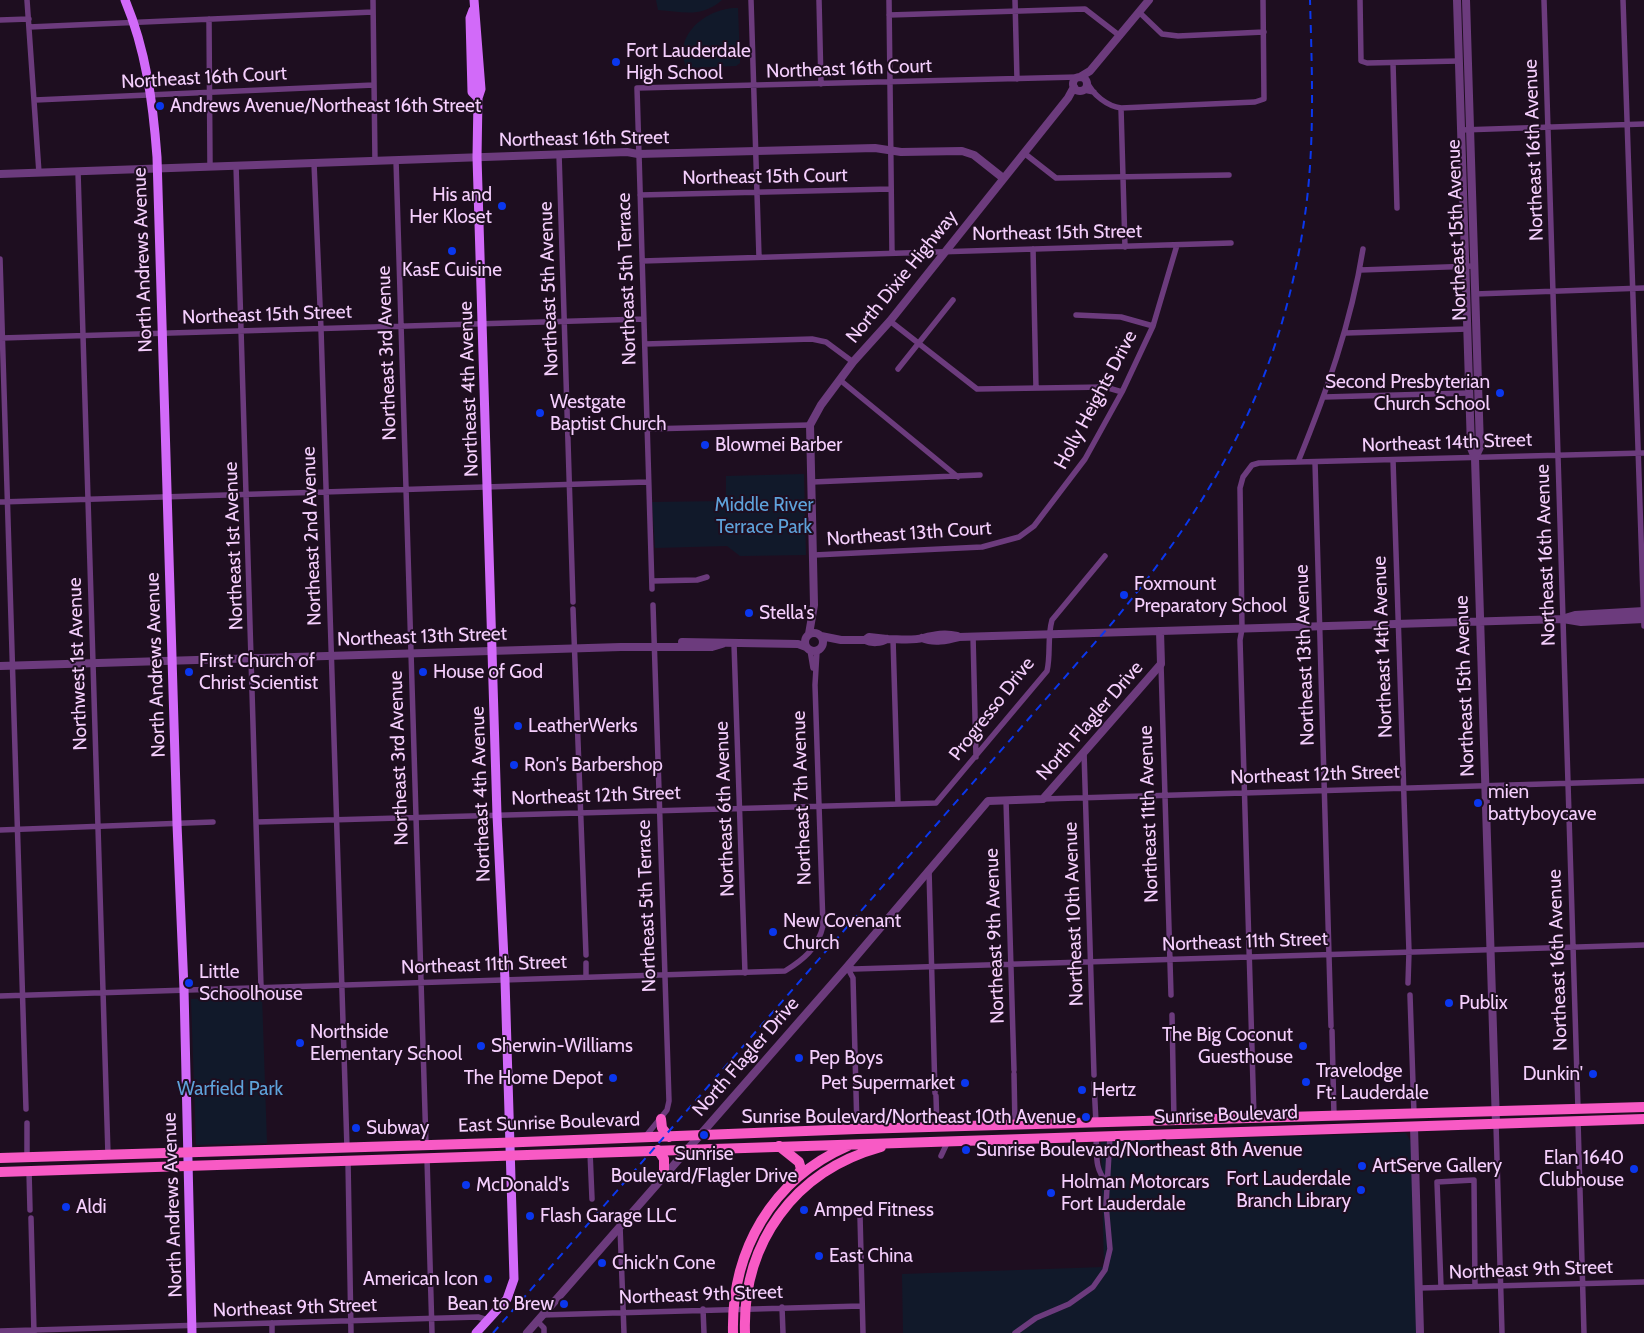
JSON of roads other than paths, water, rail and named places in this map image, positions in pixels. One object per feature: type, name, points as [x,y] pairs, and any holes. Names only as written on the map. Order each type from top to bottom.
[{"type":"main road","name":"North Andrews Avenue","points":[[125,0],[134,23],[151,95],[157,167],[177,824],[184,990],[192,1329]]},
{"type":"main road","name":"Northeast 4th Avenue","points":[[474,4],[470,18],[472,92],[478,98],[477,157],[492,651],[514,1279],[507,1299],[488,1320]]},
{"type":"main road","name":"Sunrise Boulevard","points":[[911,1129],[1644,1107]]},
{"type":"main road","points":[[1235,1132],[1246,1127],[1254,1118]]},
{"type":"main road","points":[[661,1119],[662,1128],[669,1137]]},
{"type":"main road","name":"Sunrise Boulevard","points":[[899,1143],[1644,1119]]},
{"type":"main road","points":[[1096,1136],[1106,1127],[1116,1123]]},
{"type":"main road","points":[[1016,1139],[1022,1132],[1034,1125]]},
{"type":"main road","name":"East Sunrise Boulevard","points":[[0,1158],[510,1143],[857,1129],[911,1129]]},
{"type":"main road","points":[[733,1333],[733,1309],[740,1268],[754,1233],[772,1204],[796,1178],[825,1157],[852,1143],[911,1129]]},
{"type":"main road","points":[[626,1151],[645,1138]]},
{"type":"main road","name":"East Sunrise Boulevard","points":[[3,1172],[188,1164],[348,1161],[852,1143],[899,1143]]},
{"type":"main road","points":[[745,1333],[745,1308],[752,1268],[763,1242],[777,1218],[796,1194],[836,1164],[866,1150],[899,1143]]},
{"type":"main road","points":[[779,1146],[799,1162],[800,1169],[796,1178]]},
{"type":"main road","points":[[348,1161],[349,1154],[364,1147]]},
{"type":"main road","points":[[327,1161],[342,1155],[347,1148]]},
{"type":"main road","points":[[658,1150],[664,1159],[664,1176]]},
{"type":"main road","points":[[3,1172],[25,1163],[27,1157]]},
{"type":"main road","points":[[476,1333],[488,1320]]},
{"type":"street","points":[[27,0],[39,173]]},
{"type":"street","points":[[373,0],[375,161]]},
{"type":"street","points":[[751,0],[759,257]]},
{"type":"street","points":[[819,0],[820,84]]},
{"type":"street","points":[[888,0],[892,253]]},
{"type":"street","points":[[1016,0],[1017,79]]},
{"type":"street","name":"North Dixie Highway","points":[[810,425],[821,404],[853,362],[890,321],[1003,178],[1149,0]]},
{"type":"street","points":[[1080,83],[1112,107],[1121,108],[1255,102],[1264,99],[1263,0]]},
{"type":"street","points":[[1360,0],[1362,61],[1368,63],[1459,61]]},
{"type":"street","name":"Northeast 15th Avenue","points":[[1457,0],[1471,448],[1475,458],[1502,1333]]},
{"type":"street","name":"Northeast 15th Avenue","points":[[1466,0],[1480,447],[1475,458]]},
{"type":"street","name":"Northeast 16th Avenue","points":[[1544,0],[1578,1109]]},
{"type":"street","points":[[1623,0],[1629,125],[1632,288],[1641,453],[1644,617]]},
{"type":"street","points":[[889,14],[1086,9],[1120,36]]},
{"type":"street","points":[[29,27],[373,12]]},
{"type":"street","points":[[1139,12],[1162,34],[1178,36],[1264,32]]},
{"type":"street","points":[[0,20],[29,19]]},
{"type":"street","points":[[209,19],[210,165]]},
{"type":"street","points":[[1393,63],[1398,208]]},
{"type":"street","name":"Northeast 16th Court","points":[[637,88],[1063,78],[1080,83]]},
{"type":"street","name":"Northeast 16th Court","points":[[35,100],[374,85]]},
{"type":"street","name":"Northeast 5th Terrace","points":[[637,88],[645,344],[647,482],[652,589]]},
{"type":"street","points":[[1121,108],[1125,248]]},
{"type":"street","points":[[1461,130],[1644,124]]},
{"type":"street","name":"Northeast 16th Street","points":[[0,174],[559,154],[755,152],[875,148],[962,151],[974,155],[1003,178]]},
{"type":"street","points":[[1024,152],[1056,178],[1229,174]]},
{"type":"street","name":"Northeast 5th Avenue","points":[[559,154],[574,648],[582,812],[586,955]]},
{"type":"street","name":"Northeast 3rd Avenue","points":[[396,160],[426,1145]]},
{"type":"street","name":"Northeast 2nd Avenue","points":[[314,163],[347,1148]]},
{"type":"street","name":"Northeast 1st Avenue","points":[[236,165],[261,987]]},
{"type":"street","name":"Northwest 1st Avenue","points":[[78,172],[108,1155]]},
{"type":"street","name":"Northeast 15th Court","points":[[640,195],[891,189]]},
{"type":"street","name":"Northeast 15th Street","points":[[642,261],[945,251],[1125,248],[1231,243]]},
{"type":"street","name":"Holly Heights Drive","points":[[1005,543],[1019,537],[1034,526],[1058,498],[1086,459],[1122,392],[1153,326],[1177,245]]},
{"type":"street","points":[[1033,249],[1036,388]]},
{"type":"street","points":[[1298,462],[1324,397],[1346,333],[1363,250]]},
{"type":"street","points":[[0,258],[1,338],[19,829],[26,1109]]},
{"type":"street","points":[[1360,270],[1474,266]]},
{"type":"street","points":[[1475,294],[1644,288]]},
{"type":"street","points":[[898,369],[953,300]]},
{"type":"street","points":[[1076,315],[1121,317],[1153,326]]},
{"type":"street","name":"Northeast 15th Street","points":[[1,338],[644,319]]},
{"type":"street","points":[[890,321],[977,389],[1105,387],[1122,392]]},
{"type":"street","points":[[1346,333],[1467,328]]},
{"type":"street","points":[[645,344],[812,339],[826,342],[853,362]]},
{"type":"street","points":[[840,380],[958,477]]},
{"type":"street","points":[[1324,397],[1469,393]]},
{"type":"street","points":[[646,429],[810,425],[814,613],[808,636],[814,648]]},
{"type":"street","name":"Northeast 14th Street","points":[[1242,629],[1239,501],[1243,477],[1252,465],[1298,462],[1641,453]]},
{"type":"street","name":"Northeast 14th Avenue","points":[[1393,460],[1409,952],[1408,983]]},
{"type":"street","name":"Northeast 13th Avenue","points":[[1315,462],[1334,1116]]},
{"type":"street","points":[[812,482],[980,475]]},
{"type":"street","points":[[0,502],[647,482]]},
{"type":"street","name":"Northeast 13th Court","points":[[814,555],[982,547],[1005,543]]},
{"type":"street","name":"Progresso Drive","points":[[936,802],[1047,671],[1049,663],[1048,634],[1052,620],[1105,556]]},
{"type":"street","points":[[652,581],[697,580],[707,576]]},
{"type":"street","name":"Northeast 5th Terrace","points":[[645,1138],[667,1110],[669,1101],[652,605]]},
{"type":"street","points":[[814,613],[820,635],[814,648]]},
{"type":"street","name":"Northeast 13th Street","points":[[756,643],[760,640],[820,635],[841,640],[865,640],[883,637],[890,639],[922,638],[929,635],[948,634],[959,637],[1563,619],[1581,622],[1644,617]]},
{"type":"street","points":[[1242,629],[1240,640],[1254,1118]]},
{"type":"street","name":"Northeast 11th Avenue","points":[[1160,631],[1171,995]]},
{"type":"street","points":[[973,636],[976,757]]},
{"type":"street","points":[[890,639],[898,804]]},
{"type":"street","name":"Northeast 13th Street","points":[[0,666],[574,648],[712,647],[722,644],[756,643],[759,645],[798,644],[814,648],[839,643],[841,640]]},
{"type":"street","name":"Northeast 6th Avenue","points":[[734,644],[745,973]]},
{"type":"street","name":"Northeast 7th Avenue","points":[[784,972],[808,954],[820,937],[823,926],[814,648]]},
{"type":"street","name":"North Flagler Drive","points":[[1043,799],[1161,664]]},
{"type":"street","name":"Northeast 10th Avenue","points":[[1084,752],[1094,1075]]},
{"type":"street","name":"Northeast 12th Street","points":[[988,800],[1644,781]]},
{"type":"street","name":"North Flagler Drive","points":[[527,1333],[847,967],[988,800]]},
{"type":"street","name":"Northeast 9th Avenue","points":[[1006,800],[1015,1126]]},
{"type":"street","name":"Northeast 12th Street","points":[[257,822],[936,802]]},
{"type":"street","points":[[0,830],[213,822]]},
{"type":"street","points":[[929,870],[937,1128]]},
{"type":"street","name":"Northeast 11th Street","points":[[847,967],[854,969],[1644,945]]},
{"type":"street","points":[[586,963],[586,978]]},
{"type":"street","points":[[847,967],[853,978],[857,1129]]},
{"type":"street","name":"Northeast 11th Street","points":[[0,996],[784,972]]},
{"type":"street","points":[[1410,995],[1414,1114]]},
{"type":"street","points":[[1172,1015],[1174,1121]]},
{"type":"street","points":[[1094,1083],[1096,1123]]},
{"type":"street","points":[[1578,1122],[1584,1333]]},
{"type":"street","points":[[27,1123],[27,1157]]},
{"type":"street","points":[[1414,1126],[1420,1333]]},
{"type":"street","points":[[1096,1136],[1097,1164],[1102,1178],[1107,1182]]},
{"type":"street","points":[[1016,1333],[1036,1318],[1068,1304],[1093,1287],[1105,1270],[1110,1249],[1107,1182],[1111,1158],[1110,1136]]},
{"type":"street","points":[[943,1141],[939,1156],[943,1141]]},
{"type":"street","points":[[590,1152],[592,1199]]},
{"type":"street","points":[[427,1158],[432,1333]]},
{"type":"street","points":[[348,1161],[351,1333]]},
{"type":"street","points":[[29,1171],[30,1210]]},
{"type":"street","points":[[1441,1288],[1437,1182],[1474,1180],[1475,1286]]},
{"type":"street","points":[[860,1216],[863,1333]]},
{"type":"street","points":[[31,1218],[34,1332]]},
{"type":"street","points":[[620,1226],[624,1333]]},
{"type":"street","name":"Northeast 9th Street","points":[[1419,1288],[1644,1282]]},
{"type":"street","name":"Northeast 9th Street","points":[[540,1318],[623,1312],[861,1306]]},
{"type":"street","points":[[782,1307],[783,1333]]},
{"type":"street","points":[[703,1310],[704,1333]]},
{"type":"street","name":"Northeast 9th Street","points":[[0,1331],[192,1329],[272,1323],[432,1318],[478,1317],[488,1320]]},
{"type":"street","points":[[540,1318],[544,1333]]},
{"type":"street","points":[[272,1323],[272,1333]]},
{"type":"railway","points":[[493,1333],[1113,622],[1183,529],[1213,481],[1239,433],[1261,382],[1280,330],[1294,274],[1305,215],[1310,162],[1312,108],[1310,0]]},
{"type":"place","name":"Fort Lauderdale High School","points":[[616,62]]},
{"type":"place","name":"Andrews Avenue/Northeast 16th Street","points":[[160,106]]},
{"type":"place","name":"His and Her Kloset","points":[[502,206]]},
{"type":"place","name":"KasE Cuisine","points":[[452,251]]},
{"type":"place","name":"Second Presbyterian Church School","points":[[1500,393]]},
{"type":"place","name":"Westgate Baptist Church","points":[[540,413]]},
{"type":"place","name":"Blowmei Barber","points":[[705,445]]},
{"type":"place","name":"Foxmount Preparatory School","points":[[1124,595]]},
{"type":"place","name":"Stella's","points":[[749,613]]},
{"type":"place","name":"First Church of Christ Scientist","points":[[189,672]]},
{"type":"place","name":"House of God","points":[[423,672]]},
{"type":"place","name":"LeatherWerks","points":[[518,726]]},
{"type":"place","name":"Ron's Barbershop","points":[[514,765]]},
{"type":"place","name":"mien battyboycave","points":[[1478,803]]},
{"type":"place","name":"New Covenant Church","points":[[773,932]]},
{"type":"place","name":"Little Schoolhouse","points":[[189,983]]},
{"type":"place","name":"Publix","points":[[1449,1003]]},
{"type":"place","name":"Northside Elementary School","points":[[300,1043]]},
{"type":"place","name":"Sherwin-Williams","points":[[481,1046]]},
{"type":"place","name":"The Big Coconut Guesthouse","points":[[1303,1046]]},
{"type":"place","name":"Pep Boys","points":[[799,1058]]},
{"type":"place","name":"Dunkin'","points":[[1593,1074]]},
{"type":"place","name":"The Home Depot","points":[[613,1078]]},
{"type":"place","name":"Travelodge Ft. Lauderdale","points":[[1306,1082]]},
{"type":"place","name":"Pet Supermarket","points":[[965,1083]]},
{"type":"place","name":"Hertz","points":[[1082,1090]]},
{"type":"place","name":"Sunrise Boulevard/Northeast 10th Avenue","points":[[1086,1117]]},
{"type":"place","name":"Subway","points":[[356,1128]]},
{"type":"place","name":"Sunrise Boulevard/Flagler Drive","points":[[704,1135]]},
{"type":"place","name":"Sunrise Boulevard/Northeast 8th Avenue","points":[[966,1150]]},
{"type":"place","name":"ArtServe Gallery","points":[[1362,1166]]},
{"type":"place","name":"Elan 1640 Clubhouse","points":[[1634,1169]]},
{"type":"place","name":"McDonald's","points":[[466,1185]]},
{"type":"place","name":"Fort Lauderdale Branch Library","points":[[1361,1190]]},
{"type":"place","name":"Holman Motorcars Fort Lauderdale","points":[[1051,1193]]},
{"type":"place","name":"Aldi","points":[[66,1207]]},
{"type":"place","name":"Amped Fitness","points":[[804,1210]]},
{"type":"place","name":"Flash Garage LLC","points":[[530,1216]]},
{"type":"place","name":"East China","points":[[819,1256]]},
{"type":"place","name":"Chick'n Cone","points":[[602,1263]]},
{"type":"place","name":"American Icon","points":[[488,1279]]},
{"type":"place","name":"Bean to Brew","points":[[564,1304]]},
{"type":"park label","name":"Middle River Terrace Park","points":[[764,516]]},
{"type":"park label","name":"Warfield Park","points":[[230,1089]]}]
